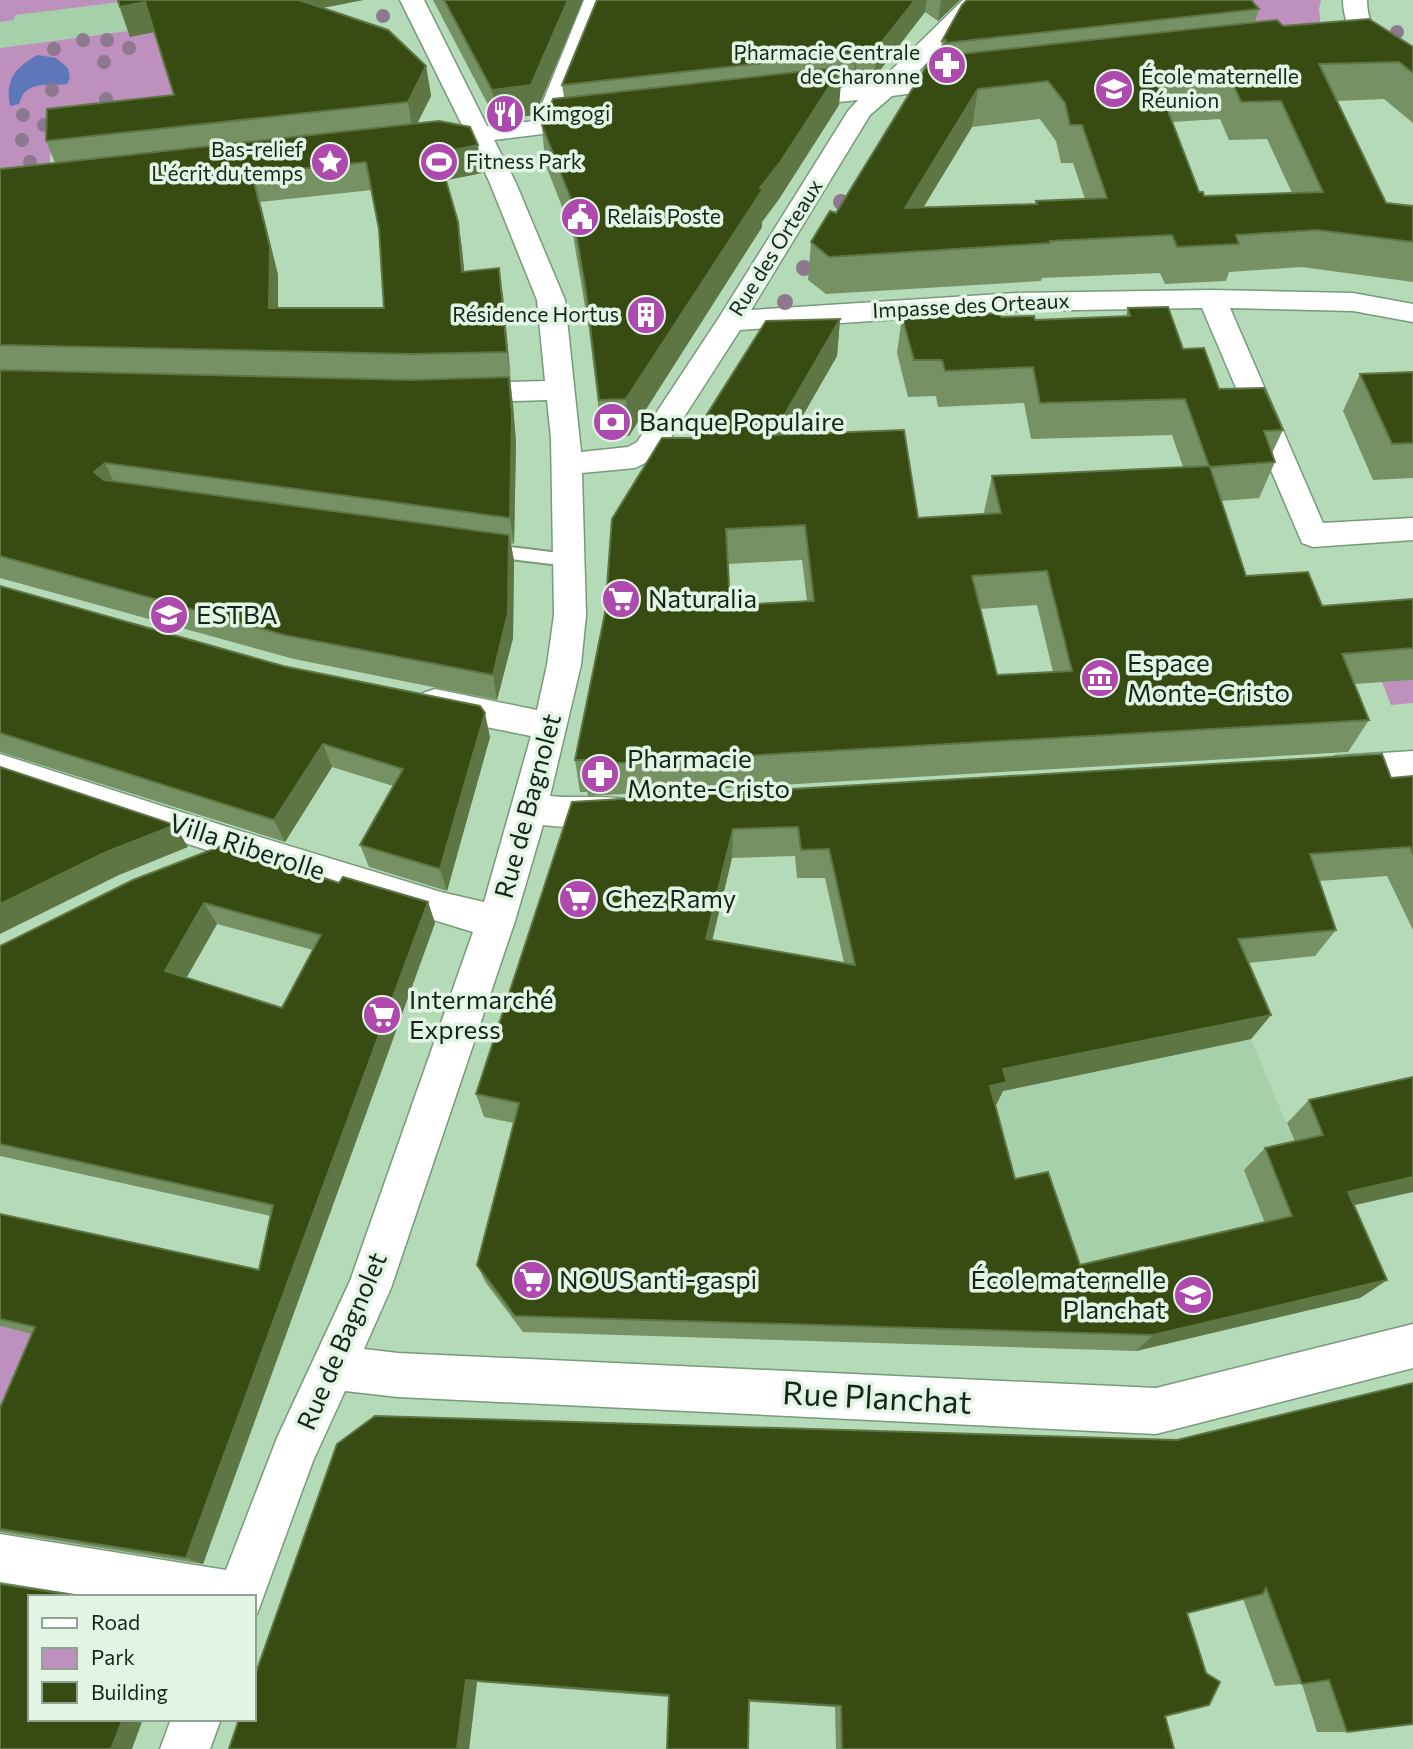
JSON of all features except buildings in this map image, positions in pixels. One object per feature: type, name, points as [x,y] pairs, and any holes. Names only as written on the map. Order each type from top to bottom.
[{"type":"street","name":"Rue de Bagnolet","points":[[241,1595],[293,1454],[369,1288],[496,921],[551,726],[564,665],[570,615],[567,464],[562,390],[551,300],[502,181],[412,0]]},
{"type":"street","points":[[545,128],[596,0]]},
{"type":"street","name":"Rue des Orteaux","points":[[567,464],[635,457],[648,449],[731,321],[860,111],[976,0]]},
{"type":"street","points":[[1355,0],[1353,11],[1356,22],[1365,36],[1393,60],[1413,69]]},
{"type":"street","points":[[1340,40],[1365,36]]},
{"type":"street","points":[[770,103],[980,79]]},
{"type":"street","points":[[436,139],[620,119]]},
{"type":"street","points":[[1212,299],[1313,536],[1413,529]]},
{"type":"street","name":"Impasse des Orteaux","points":[[731,321],[1016,302],[1212,299],[1353,302],[1413,313]]},
{"type":"street","points":[[429,393],[562,390]]},
{"type":"street","points":[[408,698],[551,726]]},
{"type":"street","points":[[1302,772],[1413,765]]},
{"type":"street","name":"Villa Riberolle","points":[[0,768],[240,846],[441,908],[496,921]]},
{"type":"street","points":[[529,809],[580,814],[649,810]]},
{"type":"street","points":[[193,864],[240,846]]},
{"type":"street","name":"Rue Planchat","points":[[333,1367],[398,1375],[1156,1411],[1413,1346]]},
{"type":"street","points":[[0,1558],[228,1595]]},
{"type":"street","points":[[185,1749],[195,1721]]},
{"type":"lane","points":[[473,548],[568,560]]},
{"type":"shaded area","points":[[0,0],[202,0],[155,32],[131,37],[128,31],[0,48]]},
{"type":"shaded area","points":[[1220,966],[1360,1298],[1026,1347],[935,995]]},
{"type":"green space","points":[[0,0],[137,0],[15,15],[14,20],[0,22]]},
{"type":"green space","points":[[1216,0],[1321,0],[1321,27],[1247,37]]},
{"type":"green space","points":[[128,31],[131,37],[155,32],[181,116],[52,133],[49,172],[0,177],[0,48]]},
{"type":"green space","points":[[1413,680],[1413,703],[1391,705],[1382,682]]},
{"type":"green space","points":[[0,1326],[55,1339],[0,1468]]},
{"type":"water","points":[[38,55],[56,58],[68,68],[70,78],[67,84],[32,87],[22,96],[19,104],[10,106],[9,89],[14,75],[23,64]]},
{"type":"place","name":"Pharmacie Centrale de Charonne","points":[[947,65]]},
{"type":"place","name":"École maternelle Réunion","points":[[1114,89]]},
{"type":"place","name":"Kimgogi","points":[[505,114]]},
{"type":"place","name":"Bas-relief L'écrit du temps","points":[[330,162]]},
{"type":"place","name":"Fitness Park","points":[[439,162]]},
{"type":"place","name":"Relais Poste","points":[[580,217]]},
{"type":"place","name":"Résidence Hortus","points":[[646,315]]},
{"type":"place","name":"Banque Populaire","points":[[612,422]]},
{"type":"place","name":"Naturalia","points":[[621,599]]},
{"type":"place","name":"ESTBA","points":[[169,615]]},
{"type":"place","name":"Espace Monte-Cristo","points":[[1100,678]]},
{"type":"place","name":"Pharmacie Monte-Cristo","points":[[600,774]]},
{"type":"place","name":"Chez Ramy","points":[[578,899]]},
{"type":"place","name":"Intermarché Express","points":[[382,1015]]},
{"type":"place","name":"NOUS anti-gaspi","points":[[532,1280]]},
{"type":"place","name":"École maternelle Planchat","points":[[1193,1295]]}]
